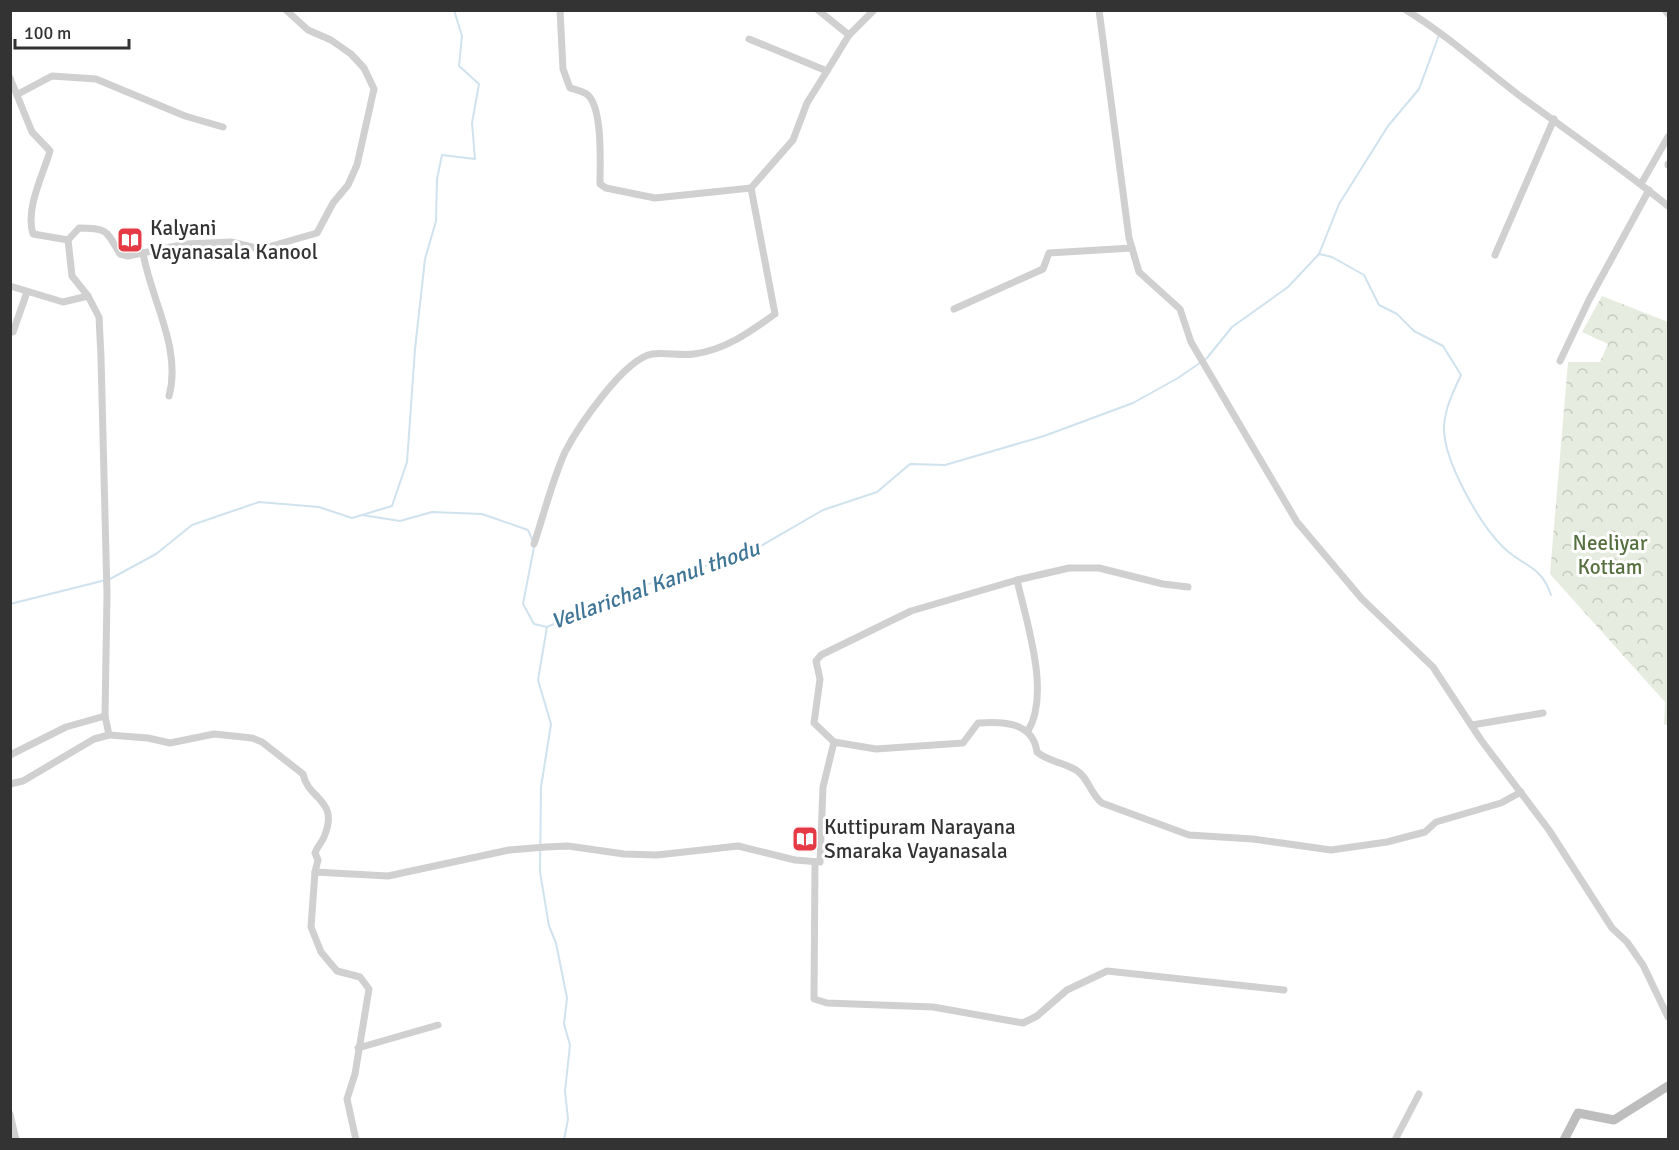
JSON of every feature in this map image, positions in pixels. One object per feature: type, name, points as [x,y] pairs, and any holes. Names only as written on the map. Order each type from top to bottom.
[{"type":"main road","points":[[1564,1140],[1578,1113],[1614,1120],[1668,1086]]},
{"type":"street","points":[[68,240],[80,228],[95,228],[112,236],[120,254],[129,256],[186,244],[231,242],[261,249],[317,233],[333,203],[348,185],[357,165],[374,89],[364,68],[351,54],[331,40],[308,30],[286,10]]},
{"type":"street","points":[[560,10],[563,69],[570,88],[586,93],[592,101],[599,135],[600,184],[606,188],[655,198],[751,188],[792,140],[807,103],[849,35],[874,10]]},
{"type":"street","points":[[818,10],[849,35]]},
{"type":"street","points":[[1099,10],[1132,248],[1139,272],[1180,309],[1198,354],[1297,522],[1362,599],[1433,667],[1531,805],[1612,928],[1627,942],[1643,965],[1668,1017]]},
{"type":"street","points":[[1406,10],[1433,27],[1668,206]]},
{"type":"street","points":[[1665,10],[1668,14]]},
{"type":"street","points":[[749,39],[827,71]]},
{"type":"street","points":[[18,94],[51,76],[96,79],[185,116],[223,128]]},
{"type":"street","points":[[10,78],[32,132],[50,151],[32,210],[30,224],[33,234],[68,240]]},
{"type":"street","points":[[1495,255],[1554,119]]},
{"type":"street","points":[[1641,184],[1668,136]]},
{"type":"street","points":[[534,544],[565,453],[610,388],[636,360],[652,354],[692,355],[711,351],[741,338],[775,314],[751,188]]},
{"type":"street","points":[[1560,361],[1589,300],[1649,190]]},
{"type":"street","points":[[68,240],[72,276],[88,296],[99,317],[107,574],[105,716],[109,735]]},
{"type":"street","points":[[954,309],[1043,269],[1049,253],[1132,248]]},
{"type":"street","points":[[143,253],[146,275],[175,374],[170,396]]},
{"type":"street","points":[[10,286],[63,302],[88,296]]},
{"type":"street","points":[[13,332],[27,292]]},
{"type":"street","points":[[1188,587],[1163,585],[1099,568],[1069,568],[1017,580],[911,611],[821,655],[816,661],[820,679],[814,723],[834,742],[876,749],[963,743],[978,723],[992,722],[1028,731],[1035,738],[1037,752],[1044,758],[1077,770],[1088,781],[1093,796],[1102,803],[1168,828],[1211,838],[1253,839],[1331,850],[1387,842],[1425,832],[1436,822],[1501,803],[1522,794]]},
{"type":"street","points":[[1017,580],[1036,665],[1036,718],[1028,731]]},
{"type":"street","points":[[1472,725],[1543,713]]},
{"type":"street","points":[[10,754],[66,727],[105,716]]},
{"type":"street","points":[[10,784],[23,781],[94,739],[109,735],[148,738],[170,743],[214,734],[252,738],[262,742],[303,774],[305,783],[326,804],[328,820],[324,838],[315,853],[318,860],[311,927],[321,952],[337,971],[360,977],[369,989],[355,1074],[348,1099],[356,1140]]},
{"type":"street","points":[[315,872],[388,876],[499,852],[568,846],[624,854],[657,855],[738,846],[815,862],[820,861],[824,786],[834,742]]},
{"type":"street","points":[[815,862],[814,999],[827,1003],[933,1007],[1023,1023],[1037,1016],[1067,990],[1107,971],[1284,990]]},
{"type":"street","points":[[358,1048],[438,1025]]},
{"type":"street","points":[[1395,1140],[1419,1094]]},
{"type":"street","points":[[10,1114],[16,1140]]},
{"type":"green space","name":"Neeliyar Kottam","points":[[1602,296],[1668,322],[1668,726],[1664,724],[1665,702],[1550,574],[1568,362],[1600,362],[1608,344],[1582,332]]},
{"type":"waterway","points":[[10,604],[110,579],[156,554],[192,525],[259,502],[319,507],[352,518],[392,506],[407,462],[415,349],[425,259],[436,221],[437,179],[442,155],[475,159],[472,123],[479,84],[459,66],[462,36],[454,10]]},
{"type":"waterway","name":"Vellarichal Kanul thodu","points":[[534,547],[523,604],[534,624],[547,627],[639,587],[752,551],[823,510],[877,492],[910,464],[945,465],[1044,436],[1133,403],[1178,378],[1207,358],[1232,327],[1288,287],[1319,254],[1339,204],[1388,126],[1419,89],[1439,35]]},
{"type":"waterway","points":[[1319,254],[1332,257],[1364,275],[1379,305],[1397,314],[1414,331],[1443,346],[1461,375],[1452,394],[1444,427],[1445,441],[1456,474],[1474,508],[1494,538],[1511,554],[1537,572],[1551,595]]},
{"type":"waterway","name":"Vellarichal Kanul thodu","points":[[362,515],[400,521],[432,512],[482,514],[528,530],[533,541]]},
{"type":"waterway","points":[[547,627],[538,680],[551,724],[541,787],[540,872],[549,926],[556,943],[567,998],[564,1024],[570,1045],[565,1091],[568,1119],[564,1140]]},
{"type":"place","name":"Kalyani Vayanasala Kanool","points":[[130,240]]},
{"type":"place","name":"Kuttipuram Narayana Smaraka Vayanasala","points":[[805,839]]}]
